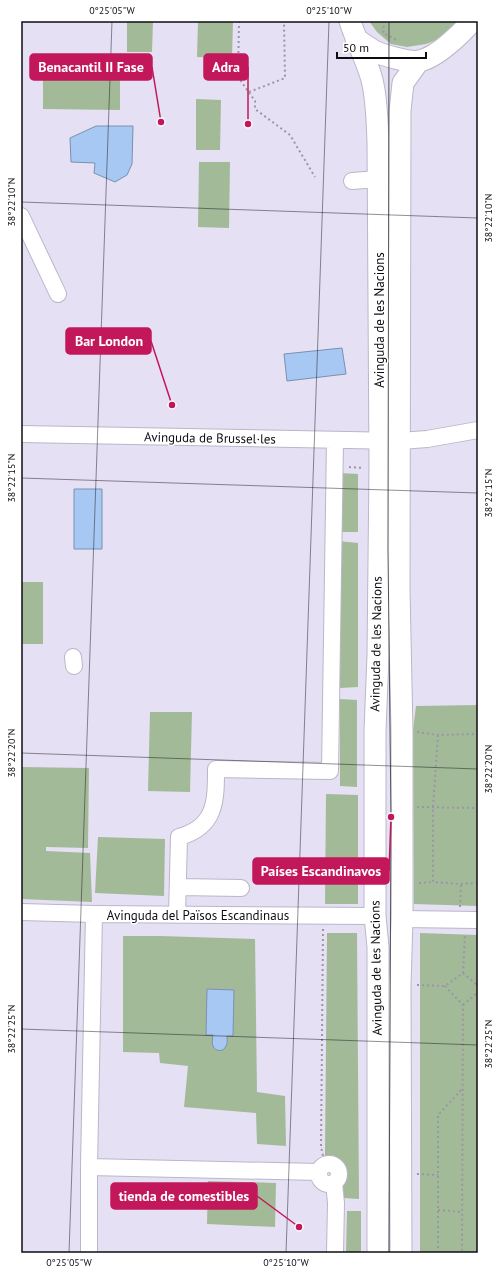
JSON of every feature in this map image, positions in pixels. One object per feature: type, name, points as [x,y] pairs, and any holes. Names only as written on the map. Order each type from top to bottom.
[{"type":"main road","points":[[353,30],[375,51],[401,60],[418,62],[442,49],[463,32],[472,21]]},
{"type":"main road","name":"Avinguda de les Nacions","points":[[353,30],[371,79],[377,112],[378,180],[399,596],[402,731],[400,1253]]},
{"type":"main road","name":"Avinguda de les Nacions","points":[[378,1253],[378,947],[375,916],[375,731],[390,441],[400,111],[403,82],[418,62]]},
{"type":"street","points":[[352,181],[378,180]]},
{"type":"street","points":[[21,216],[58,294]]},
{"type":"street","name":"Avinguda de Brussel·les","points":[[21,434],[390,441],[427,440],[478,430]]},
{"type":"street","points":[[177,915],[179,837],[194,831],[204,824],[209,818],[214,805],[216,791],[216,769],[330,770],[335,440]]},
{"type":"street","points":[[178,887],[241,888]]},
{"type":"street","name":"Avinguda del Països Escandinaus","points":[[21,912],[177,915],[375,916]]},
{"type":"street","points":[[89,1253],[89,1167],[94,914]]},
{"type":"street","points":[[402,919],[475,927]]},
{"type":"street","points":[[89,1167],[325,1175],[329,1194],[336,1203],[335,1253]]},
{"type":"path","points":[[239,21],[238,77],[255,101],[255,109],[290,135],[315,177]]},
{"type":"path","points":[[250,92],[285,78],[284,21]]},
{"type":"path","points":[[382,21],[384,28],[383,33],[395,39]]},
{"type":"path","points":[[433,882],[433,807],[438,735],[478,734]]},
{"type":"path","points":[[417,807],[478,808]]},
{"type":"path","points":[[418,883],[433,882],[478,884]]},
{"type":"path","points":[[459,911],[461,884]]},
{"type":"path","points":[[323,916],[321,1147],[325,1175]]},
{"type":"path","points":[[463,973],[465,935],[475,927]]},
{"type":"path","points":[[415,985],[444,986],[463,973]]},
{"type":"path","points":[[463,973],[478,986]]},
{"type":"path","points":[[444,986],[463,1006],[462,1253]]},
{"type":"path","points":[[463,1006],[478,992]]},
{"type":"path","points":[[438,1253],[438,1115],[462,1088]]},
{"type":"path","points":[[438,1210],[462,1212]]},
{"type":"green space","points":[[127,21],[153,21],[152,52],[127,52]]},
{"type":"green space","points":[[198,21],[233,21],[232,58],[197,57]]},
{"type":"green space","points":[[369,21],[464,21],[446,36],[426,44],[407,47],[391,44],[377,32]]},
{"type":"green space","points":[[43,66],[120,66],[120,110],[43,109]]},
{"type":"green space","points":[[196,99],[221,100],[220,150],[196,150]]},
{"type":"green space","points":[[199,162],[230,162],[229,228],[198,227]]},
{"type":"green space","points":[[339,473],[358,474],[358,532],[338,532]]},
{"type":"green space","points":[[338,541],[358,543],[358,687],[340,688]]},
{"type":"green space","points":[[21,582],[43,582],[43,644],[21,644]]},
{"type":"green space","points":[[340,699],[357,700],[357,787],[340,786]]},
{"type":"green space","points":[[478,705],[478,906],[414,904],[413,730],[416,706]]},
{"type":"green space","points":[[150,712],[192,712],[190,792],[148,791]]},
{"type":"green space","points":[[21,767],[89,768],[88,848],[46,847],[46,851],[90,853],[92,902],[21,899]]},
{"type":"green space","points":[[326,794],[358,795],[358,904],[325,904]]},
{"type":"green space","points":[[98,837],[165,839],[164,896],[95,893]]},
{"type":"green space","points":[[327,933],[357,933],[359,1199],[343,1198],[342,1185],[346,1171],[338,1158],[325,1156]]},
{"type":"green space","points":[[420,933],[478,935],[478,1253],[420,1253]]},
{"type":"green space","points":[[123,936],[255,939],[257,1092],[285,1096],[286,1146],[257,1144],[256,1113],[184,1107],[188,1066],[160,1063],[159,1053],[123,1052]]},
{"type":"green space","points":[[208,1181],[276,1183],[275,1227],[207,1224]]},
{"type":"green space","points":[[347,1211],[361,1211],[361,1253],[346,1253]]},
{"type":"water","points":[[96,126],[133,126],[132,164],[127,175],[115,182],[94,173],[95,163],[71,162],[70,138]]},
{"type":"water","points":[[342,348],[346,374],[287,381],[284,354]]},
{"type":"water","points":[[74,489],[102,489],[102,549],[74,549]]},
{"type":"water","points":[[207,989],[234,990],[233,1036],[227,1036],[227,1045],[222,1050],[217,1050],[214,1048],[212,1042],[213,1035],[206,1035]]},
{"type":"tram line","points":[[389,21],[388,549],[391,817],[389,1253]]},
{"type":"place","name":"Benacantil II Fase","points":[[161,122]]},
{"type":"place","name":"Adra","points":[[248,124]]},
{"type":"place","name":"Bar London","points":[[172,405]]},
{"type":"place","name":"Países Escandinavos","points":[[391,817]]},
{"type":"place","name":"tienda de comestibles","points":[[299,1227]]}]
